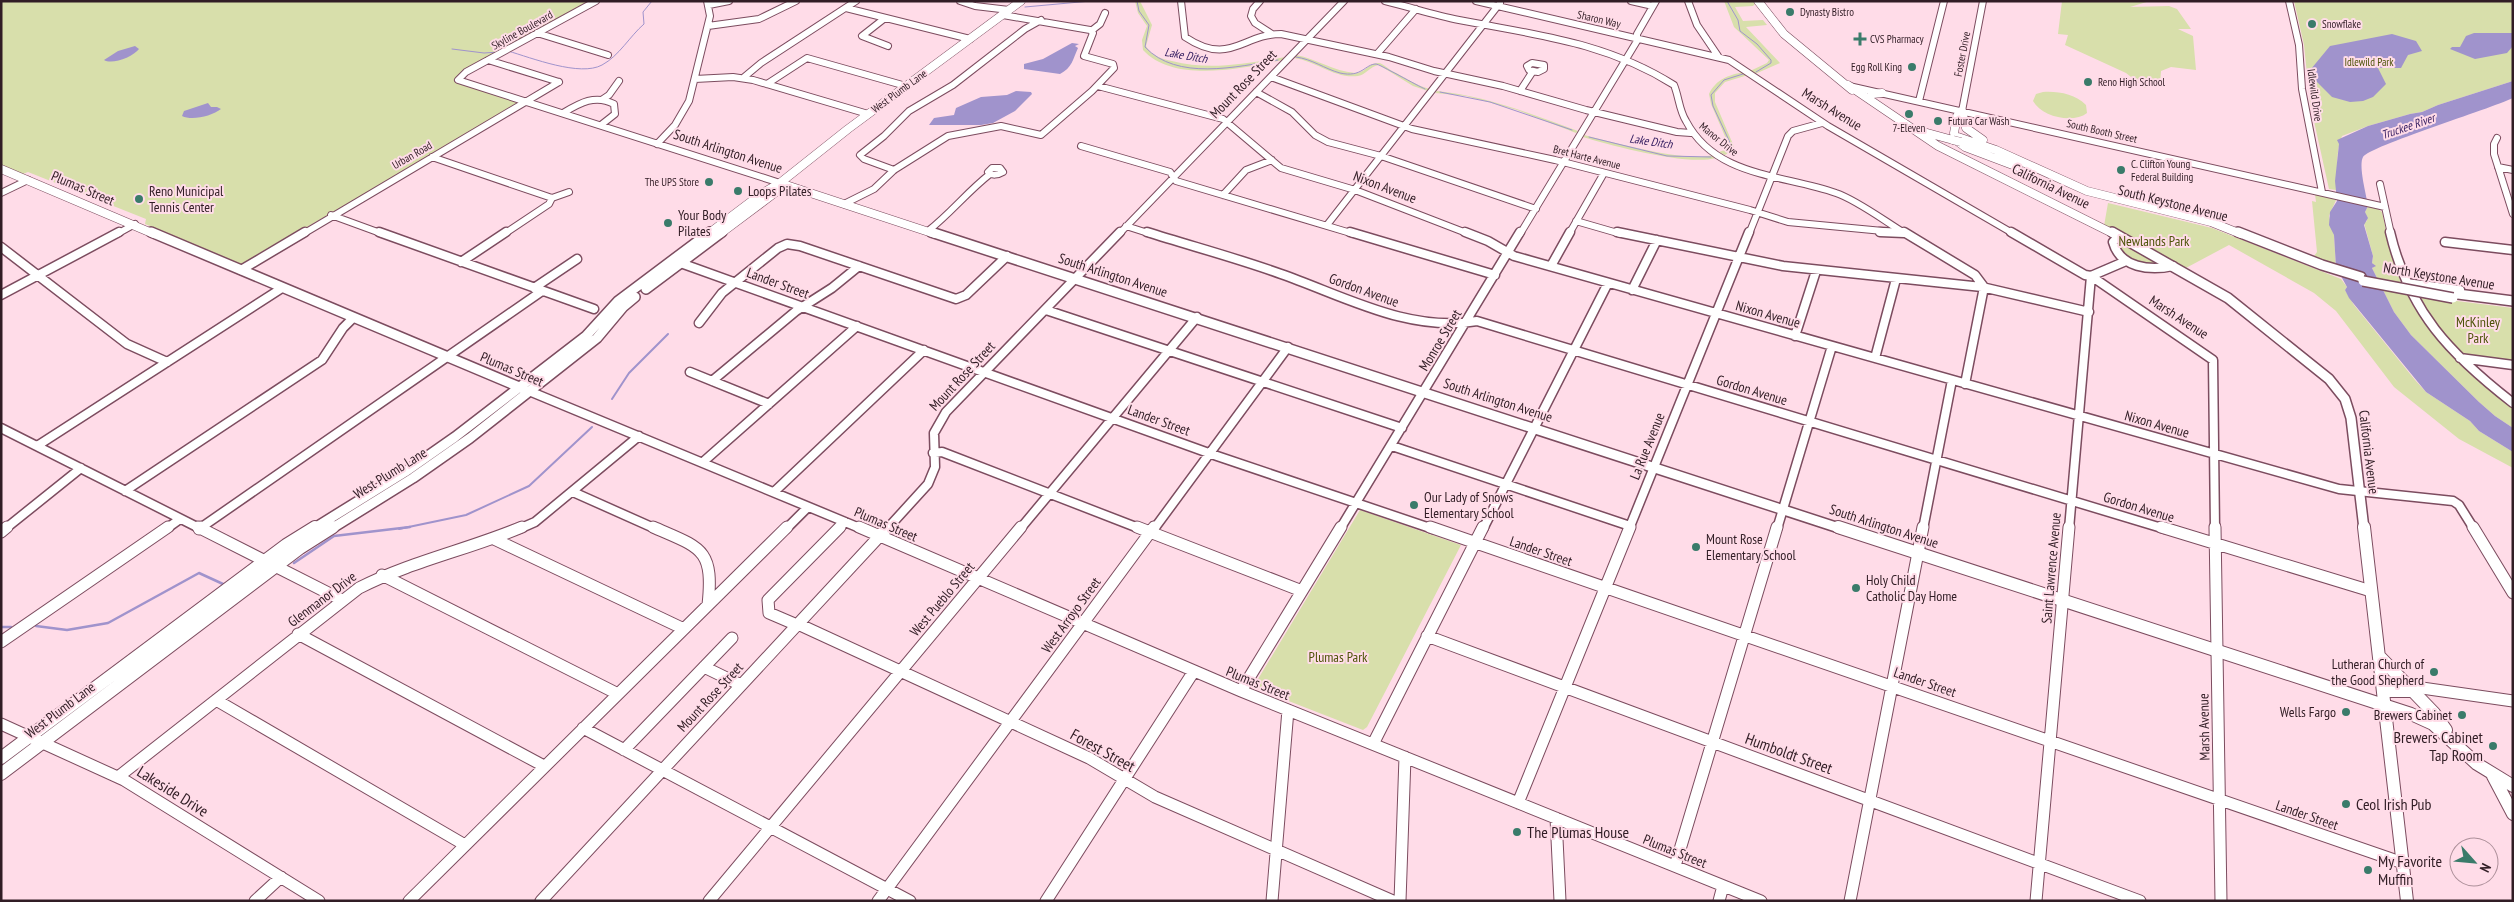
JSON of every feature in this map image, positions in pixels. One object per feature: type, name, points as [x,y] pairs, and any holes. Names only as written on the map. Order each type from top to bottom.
[{"type":"main road","name":"West Plumb Lane","points":[[1,758],[305,532],[420,462],[597,338],[628,302],[677,262],[776,192],[780,183],[868,114],[1021,1]]},
{"type":"main road","points":[[1758,1],[1784,34],[1889,116],[1914,128]]},
{"type":"main road","points":[[1848,85],[1914,128]]},
{"type":"main road","points":[[1868,98],[1873,94],[1882,93]]},
{"type":"main road","points":[[2047,179],[1960,143],[1954,133],[1957,116],[1962,111],[1964,126],[1972,134],[2056,176],[2104,196]]},
{"type":"main road","name":"California Avenue","points":[[1914,128],[1923,137],[2119,236],[2236,304],[2318,369],[2340,390],[2349,409],[2407,901]]},
{"type":"main road","name":"South Keystone Avenue","points":[[1914,128],[1996,150],[2060,181],[2104,196],[2226,227],[2321,266]]},
{"type":"main road","points":[[1956,139],[1946,143],[1950,148],[2026,185],[2031,193]]},
{"type":"main road","name":"South Keystone Avenue","points":[[1956,139],[1995,152],[2047,179],[2103,200],[2225,230],[2321,266],[2362,279]]},
{"type":"main road","name":"Plumas Street","points":[[1,169],[525,389]]},
{"type":"main road","name":"South Arlington Avenue","points":[[780,183],[2218,650],[2383,698],[2422,718],[2449,738],[2493,776],[2513,786]]},
{"type":"main road","name":"North Keystone Avenue","points":[[2362,279],[2413,292],[2513,301]]},
{"type":"main road","name":"North Keystone Avenue","points":[[2451,295],[2513,305]]},
{"type":"main road","name":"West Plumb Lane","points":[[1,774],[275,566],[323,532],[429,467],[525,389]]},
{"type":"main road","points":[[2379,656],[2439,720],[2449,738]]},
{"type":"main road","points":[[2383,698],[2413,691]]},
{"type":"main road","points":[[2493,776],[2513,814]]},
{"type":"street","name":"Skyline Boulevard","points":[[458,78],[596,1]]},
{"type":"street","points":[[657,144],[681,116],[689,101],[708,26],[708,3],[729,1]]},
{"type":"street","points":[[708,26],[760,19],[796,1]]},
{"type":"street","points":[[743,78],[762,62],[856,1]]},
{"type":"street","points":[[960,1],[975,6],[1009,10]]},
{"type":"street","points":[[1181,1],[1186,37],[1196,45],[1228,49],[1272,34]]},
{"type":"street","points":[[1260,1],[1251,12],[1252,19],[1272,34],[1377,54],[1446,74],[1520,90],[1594,112],[1676,132],[1691,132]]},
{"type":"street","name":"Mount Rose Street","points":[[540,901],[932,479],[936,466],[932,435],[937,424],[1173,176],[1344,1]]},
{"type":"street","name":"Manor Drive","points":[[1385,1],[1561,39],[1626,59],[1674,85],[1681,112],[1691,132],[1732,165],[1838,193],[1979,278],[1984,287]]},
{"type":"street","name":"Sharon Way","points":[[1476,1],[1500,4],[1718,56]]},
{"type":"street","points":[[1631,1],[1654,4]]},
{"type":"street","points":[[1688,1],[1697,25],[1718,56]]},
{"type":"street","points":[[1919,101],[1944,1]]},
{"type":"street","name":"Foster Drive","points":[[1962,111],[1983,1]]},
{"type":"street","name":"Idlewild Drive","points":[[2289,1],[2299,45],[2302,89],[2325,193]]},
{"type":"street","points":[[1326,225],[1500,4]]},
{"type":"street","name":"Monroe Street","points":[[1241,691],[1509,254],[1626,59],[1654,4]]},
{"type":"street","points":[[846,8],[970,39]]},
{"type":"street","points":[[1377,54],[1416,9]]},
{"type":"street","points":[[1002,15],[1041,20],[1091,30],[1100,24],[1105,13]]},
{"type":"street","points":[[885,18],[862,36],[888,46]]},
{"type":"street","points":[[894,170],[864,159],[860,154],[884,136],[910,111],[953,85],[1041,20]]},
{"type":"street","points":[[844,204],[874,189],[894,170],[940,139],[1001,126],[1040,135],[1098,86],[1115,67],[1084,56],[1093,33],[1091,30]]},
{"type":"street","points":[[537,33],[608,55]]},
{"type":"street","name":"Marsh Avenue","points":[[1718,56],[1734,62],[1822,123],[2085,275],[2091,276],[2213,360],[2222,901]]},
{"type":"street","points":[[767,84],[807,58],[906,86]]},
{"type":"street","name":"Urban Road","points":[[237,268],[277,248],[559,82],[488,60]]},
{"type":"street","points":[[1520,90],[1533,71]]},
{"type":"street","name":"Bret Harte Avenue","points":[[1270,77],[1405,126],[1478,145],[1604,173],[1758,212],[1805,226],[1904,233]]},
{"type":"street","name":"South Arlington Avenue","points":[[458,78],[461,81],[780,183]]},
{"type":"street","points":[[694,79],[743,78],[868,114]]},
{"type":"street","points":[[563,113],[585,101],[603,99],[609,95],[619,81]]},
{"type":"street","name":"South Booth Street","points":[[1848,85],[2381,206]]},
{"type":"street","name":"Nixon Avenue","points":[[1098,86],[1227,121],[1283,168],[1355,190],[1488,241],[1509,254],[2339,489],[2455,502],[2513,593]]},
{"type":"street","points":[[1256,92],[1292,112],[1321,139],[1341,147],[1381,156],[1536,208]]},
{"type":"street","points":[[601,125],[612,118],[616,112],[614,104],[603,99]]},
{"type":"street","name":"La Rue Avenue","points":[[1518,803],[1790,133],[1822,123]]},
{"type":"street","points":[[2497,138],[2493,149],[2513,214]]},
{"type":"street","points":[[1081,146],[1170,172],[1176,181],[1495,275]]},
{"type":"street","points":[[432,156],[552,198],[570,192]]},
{"type":"street","points":[[1223,195],[1246,170],[1272,160]]},
{"type":"street","points":[[2498,167],[2513,170]]},
{"type":"street","points":[[1550,266],[1604,173]]},
{"type":"street","points":[[928,231],[951,214],[968,191],[990,174]]},
{"type":"street","points":[[1,193],[28,180]]},
{"type":"street","points":[[2380,184],[2381,206],[2397,258],[2406,283],[2421,310],[2460,358],[2513,403]]},
{"type":"street","points":[[461,262],[549,204],[552,198]]},
{"type":"street","points":[[331,215],[594,309]]},
{"type":"street","points":[[1576,222],[1816,271],[1984,287],[2089,312]]},
{"type":"street","points":[[1,294],[135,224]]},
{"type":"street","name":"Gordon Avenue","points":[[1126,226],[1278,273],[1407,320],[1432,325],[1477,321],[2371,591]]},
{"type":"street","points":[[2119,236],[2113,242],[2114,249],[2126,261],[2155,269],[2172,266]]},
{"type":"street","points":[[1632,290],[1657,240]]},
{"type":"street","points":[[2445,242],[2513,250]]},
{"type":"street","points":[[699,323],[718,297],[735,282],[787,244],[795,244],[956,299],[966,295],[1007,256]]},
{"type":"street","points":[[1,247],[127,344],[167,362]]},
{"type":"street","points":[[199,529],[448,357],[577,259]]},
{"type":"street","points":[[2091,276],[2126,261]]},
{"type":"street","name":"Lander Street","points":[[677,262],[1210,453],[1744,634],[2403,863]]},
{"type":"street","points":[[712,381],[802,306],[832,288],[859,266]]},
{"type":"street","points":[[1795,336],[1816,271]]},
{"type":"street","name":"Saint Lawrence Avenue","points":[[2036,901],[2091,276]]},
{"type":"street","points":[[1875,358],[1896,279]]},
{"type":"street","points":[[1373,744],[1608,283]]},
{"type":"street","name":"North Keystone Avenue","points":[[2406,283],[2513,297]]},
{"type":"street","points":[[1965,384],[1984,287]]},
{"type":"street","points":[[37,446],[282,288]]},
{"type":"street","points":[[1046,310],[1261,383],[1402,428]]},
{"type":"street","points":[[125,490],[322,360],[332,349],[341,328],[353,318]]},
{"type":"street","name":"West Pueblo Street","points":[[710,901],[1197,318]]},
{"type":"street","points":[[703,462],[857,326]]},
{"type":"street","points":[[1675,866],[1832,346]]},
{"type":"street","name":"West Arroyo Street","points":[[878,901],[1288,347]]},
{"type":"street","points":[[774,492],[924,350]]},
{"type":"street","points":[[2460,358],[2513,365]]},
{"type":"street","points":[[690,372],[769,404]]},
{"type":"street","points":[[1850,901],[1952,380]]},
{"type":"street","name":"Plumas Street","points":[[525,389],[880,536],[1241,691],[1761,901]]},
{"type":"street","points":[[1,428],[342,600]]},
{"type":"street","name":"Glenmanor Drive","points":[[118,777],[342,600],[382,576],[494,539],[535,522],[639,436]]},
{"type":"street","points":[[1392,446],[1630,526]]},
{"type":"street","points":[[934,453],[942,452],[1302,591]]},
{"type":"street","points":[[1,532],[81,468]]},
{"type":"street","points":[[573,492],[692,545],[702,552],[709,562],[711,572],[708,605]]},
{"type":"street","points":[[409,901],[808,507]]},
{"type":"street","points":[[1,642],[180,519]]},
{"type":"street","name":"Forest Street","points":[[845,522],[768,600],[769,613],[901,671],[1101,764],[1155,797],[1393,901]]},
{"type":"street","points":[[494,539],[684,629]]},
{"type":"street","points":[[382,576],[618,694]]},
{"type":"street","points":[[298,634],[544,766]]},
{"type":"street","name":"Humboldt Street","points":[[1427,636],[2140,901]]},
{"type":"street","points":[[624,750],[732,638]]},
{"type":"street","points":[[704,667],[741,685]]},
{"type":"street","points":[[1046,901],[1194,671]]},
{"type":"street","points":[[2413,691],[2415,688],[2513,701]]},
{"type":"street","points":[[216,700],[465,845]]},
{"type":"street","points":[[1272,901],[1288,710]]},
{"type":"street","name":"Lakeside Drive","points":[[1,724],[118,777],[281,877],[315,900]]},
{"type":"street","points":[[583,728],[910,901]]},
{"type":"street","points":[[1400,901],[1405,757]]},
{"type":"street","points":[[1556,818],[1560,901]]},
{"type":"street","points":[[255,901],[281,877]]},
{"type":"street","points":[[1719,901],[1723,886]]},
{"type":"green space","points":[[1,1],[593,1],[456,79],[522,103],[241,265],[145,224],[146,219],[28,172],[23,174],[1,165]]},
{"type":"green space","points":[[1135,1],[1140,1],[1152,25],[1146,46],[1154,55],[1161,58],[1186,64],[1215,66],[1243,64],[1286,57],[1283,60],[1249,67],[1210,71],[1172,67],[1156,61],[1143,50],[1142,40],[1147,26],[1138,13]]},
{"type":"green space","points":[[1724,1],[1753,1],[1755,4],[1753,6],[1735,7],[1743,21],[1763,20],[1767,25],[1746,27],[1780,63],[1755,74],[1750,71],[1767,63],[1769,60],[1734,27]]},
{"type":"green space","points":[[2062,1],[2150,1],[2130,7],[2169,6],[2177,9],[2191,29],[2178,29],[2193,36],[2196,70],[2171,67],[2161,71],[2160,84],[2145,88],[2126,73],[2065,45],[2068,35],[2058,34]]},
{"type":"green space","name":"Idlewild Park","points":[[2294,1],[2513,1],[2513,81],[2422,112],[2368,126],[2342,136],[2338,156],[2336,190],[2329,189],[2310,103],[2304,45]]},
{"type":"green space","points":[[1296,55],[1339,70],[1355,73],[1361,72],[1375,63],[1383,64],[1415,84],[1430,89],[1428,91],[1413,86],[1379,65],[1358,76],[1341,75],[1310,62],[1294,58]]},
{"type":"green space","points":[[1744,72],[1748,75],[1725,82],[1715,93],[1715,102],[1735,149],[1725,155],[1719,152],[1730,148],[1711,104],[1709,94],[1719,81]]},
{"type":"green space","points":[[1437,91],[1455,93],[1491,101],[1578,131],[1576,133],[1517,110],[1466,96],[1435,93]]},
{"type":"green space","points":[[2043,92],[2060,93],[2077,98],[2086,105],[2087,113],[2074,118],[2050,115],[2037,107],[2033,101],[2036,94]]},
{"type":"green space","points":[[1584,135],[1630,147],[1668,154],[1701,157],[1713,155],[1716,158],[1703,160],[1650,154],[1583,137]]},
{"type":"green space","points":[[2315,194],[2336,200],[2329,216],[2334,235],[2336,267],[2312,259],[2317,252],[2312,201],[2316,202]]},
{"type":"green space","name":"Newlands Park","points":[[2108,203],[2212,228],[2341,279],[2347,287],[2345,290],[2354,305],[2415,380],[2426,392],[2470,421],[2479,431],[2513,452],[2513,468],[2459,439],[2394,387],[2336,311],[2314,293],[2229,245],[2184,269],[2148,266],[2124,256],[2104,226]]},
{"type":"green space","points":[[2368,206],[2382,212],[2397,272],[2417,312],[2431,330],[2462,362],[2513,406],[2513,428],[2479,402],[2411,335],[2394,312],[2372,268],[2375,266],[2372,263],[2373,256],[2364,223],[2367,221],[2365,212]]},
{"type":"green space","name":"McKinley Park","points":[[2417,296],[2513,308],[2513,361],[2478,357],[2460,352],[2439,329]]},
{"type":"green space","name":"Plumas Park","points":[[1360,510],[1461,545],[1367,727],[1363,730],[1258,689],[1255,684]]},
{"type":"water","points":[[2474,33],[2513,33],[2513,46],[2507,53],[2475,59],[2450,49],[2452,47],[2460,47],[2466,36]]},
{"type":"water","points":[[2392,34],[2416,41],[2422,51],[2408,55],[2401,68],[2378,68],[2386,84],[2373,97],[2363,101],[2350,102],[2332,97],[2312,77],[2311,69],[2330,46]]},
{"type":"water","points":[[1072,43],[1079,44],[1075,46],[1078,48],[1070,66],[1064,72],[1060,74],[1024,69],[1024,64],[1043,59]]},
{"type":"water","points":[[135,46],[139,49],[127,57],[112,62],[104,60],[118,51]]},
{"type":"water","name":"Truckee River","points":[[2513,81],[2513,98],[2386,145],[2363,157],[2362,167],[2368,206],[2365,212],[2368,218],[2364,225],[2373,256],[2372,263],[2376,266],[2372,268],[2394,312],[2411,335],[2479,402],[2513,428],[2513,452],[2479,431],[2470,421],[2426,392],[2349,298],[2345,290],[2347,287],[2336,267],[2334,235],[2329,225],[2330,212],[2337,201],[2335,181],[2339,144],[2337,140],[2368,126],[2422,112]]},
{"type":"water","points":[[1016,91],[1031,92],[1032,94],[1015,111],[993,123],[981,125],[929,125],[934,118],[954,115],[956,108],[981,97],[1007,95]]},
{"type":"water","points":[[208,103],[211,107],[221,109],[213,114],[202,117],[191,118],[182,116],[184,111]]},
{"type":"waterway","points":[[508,51],[569,68],[593,68],[602,65],[614,56],[644,24],[643,12],[652,1]]},
{"type":"waterway","name":"Lake Ditch","points":[[1025,7],[1091,1]]},
{"type":"waterway","name":"Lake Ditch","points":[[1137,1],[1139,11],[1149,25],[1145,47],[1158,58],[1190,68],[1208,69],[1244,66],[1278,60]]},
{"type":"waterway","name":"Lake Ditch","points":[[1727,1],[1738,20],[1740,31],[1757,44],[1771,60],[1771,63],[1756,72]]},
{"type":"waterway","points":[[452,49],[484,53],[499,52]]},
{"type":"waterway","name":"Lake Ditch","points":[[1296,57],[1347,74],[1353,74],[1376,64],[1425,89]]},
{"type":"waterway","name":"Lake Ditch","points":[[1727,152],[1733,149],[1713,106],[1711,95],[1724,80],[1743,74]]},
{"type":"waterway","name":"Lake Ditch","points":[[1440,92],[1490,102],[1572,130]]},
{"type":"waterway","name":"Lake Ditch","points":[[1589,137],[1667,156],[1711,157]]},
{"type":"waterway","points":[[612,399],[629,373],[668,334]]},
{"type":"waterway","points":[[407,527],[466,515],[529,486],[592,427]]},
{"type":"waterway","points":[[294,563],[334,536],[407,527]]},
{"type":"waterway","points":[[399,529],[407,527]]},
{"type":"waterway","points":[[36,626],[67,630],[108,623],[199,573],[223,584]]},
{"type":"waterway","points":[[1,627],[11,627]]},
{"type":"place","name":"Dynasty Bistro","points":[[1790,12]]},
{"type":"place","name":"Snowflake","points":[[2312,24]]},
{"type":"place","name":"CVS Pharmacy","points":[[1860,39]]},
{"type":"place","name":"Egg Roll King","points":[[1912,67]]},
{"type":"place","name":"Reno High School","points":[[2088,82]]},
{"type":"place","name":"7-Eleven","points":[[1909,114]]},
{"type":"place","name":"Futura Car Wash","points":[[1938,121]]},
{"type":"place","name":"C. Clifton Young Federal Building","points":[[2121,170]]},
{"type":"place","name":"The UPS Store","points":[[709,182]]},
{"type":"place","name":"Loops Pilates","points":[[738,191]]},
{"type":"place","name":"Reno Municipal Tennis Center","points":[[139,199]]},
{"type":"place","name":"Your Body Pilates","points":[[668,223]]},
{"type":"place","name":"Our Lady of Snows Elementary School","points":[[1414,505]]},
{"type":"place","name":"Mount Rose Elementary School","points":[[1696,547]]},
{"type":"place","name":"Holy Child Catholic Day Home","points":[[1856,588]]},
{"type":"place","name":"Lutheran Church of the Good Shepherd","points":[[2434,672]]},
{"type":"place","name":"Wells Fargo","points":[[2346,712]]},
{"type":"place","name":"Brewers Cabinet","points":[[2462,715]]},
{"type":"place","name":"Brewers Cabinet Tap Room","points":[[2493,746]]},
{"type":"place","name":"Ceol Irish Pub","points":[[2346,804]]},
{"type":"place","name":"The Plumas House","points":[[1517,832]]},
{"type":"place","name":"My Favorite Muffin","points":[[2368,870]]}]
